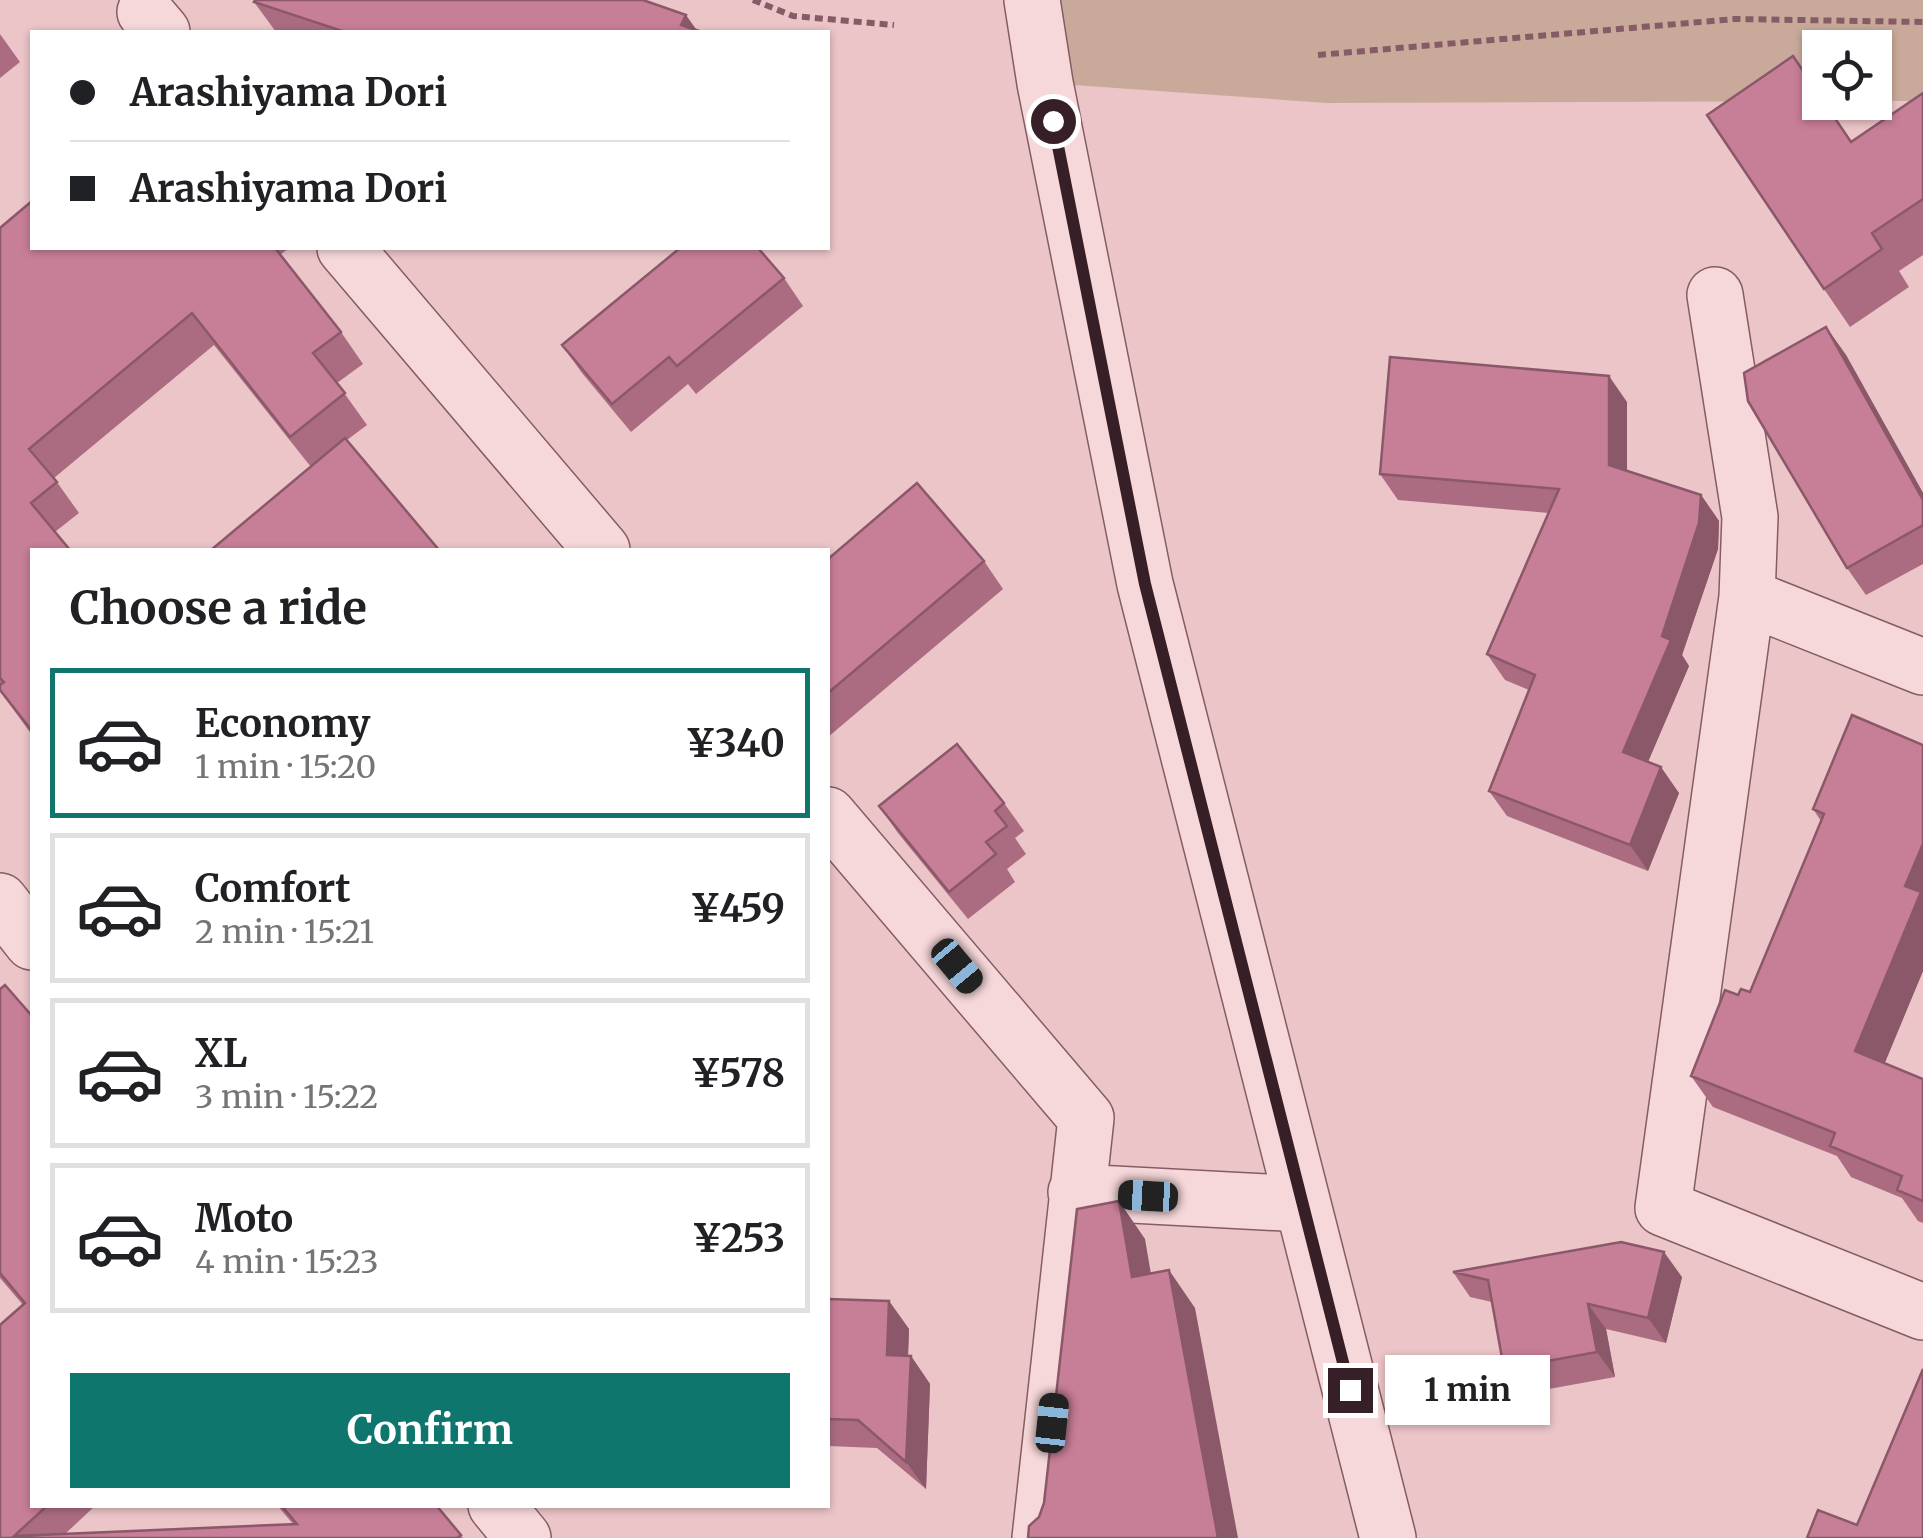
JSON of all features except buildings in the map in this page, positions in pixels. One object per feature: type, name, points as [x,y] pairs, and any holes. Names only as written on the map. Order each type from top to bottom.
[{"type":"street","points":[[1032,0],[1145,584],[1388,1538]]},
{"type":"street","points":[[347,250],[600,548]]},
{"type":"street","points":[[1715,295],[1750,517],[1747,596],[1663,1208],[1923,1312]]},
{"type":"street","points":[[1747,596],[1923,667]]},
{"type":"street","points":[[830,816],[1086,1118],[1040,1538]]},
{"type":"street","points":[[0,901],[30,939]]},
{"type":"street","points":[[1076,1192],[1302,1204]]},
{"type":"street","points":[[498,1508],[522,1538]]},
{"type":"path","points":[[753,0],[793,16],[894,25]]},
{"type":"path","points":[[1318,55],[1734,19],[1923,22]]},
{"type":"shaded area","points":[[1032,0],[1923,0],[1923,101],[1892,101],[1892,30],[1802,30],[1802,101],[1327,103],[1045,83]]},
{"type":"route","points":[[1053,121],[1145,584],[1350,1390]]}]
